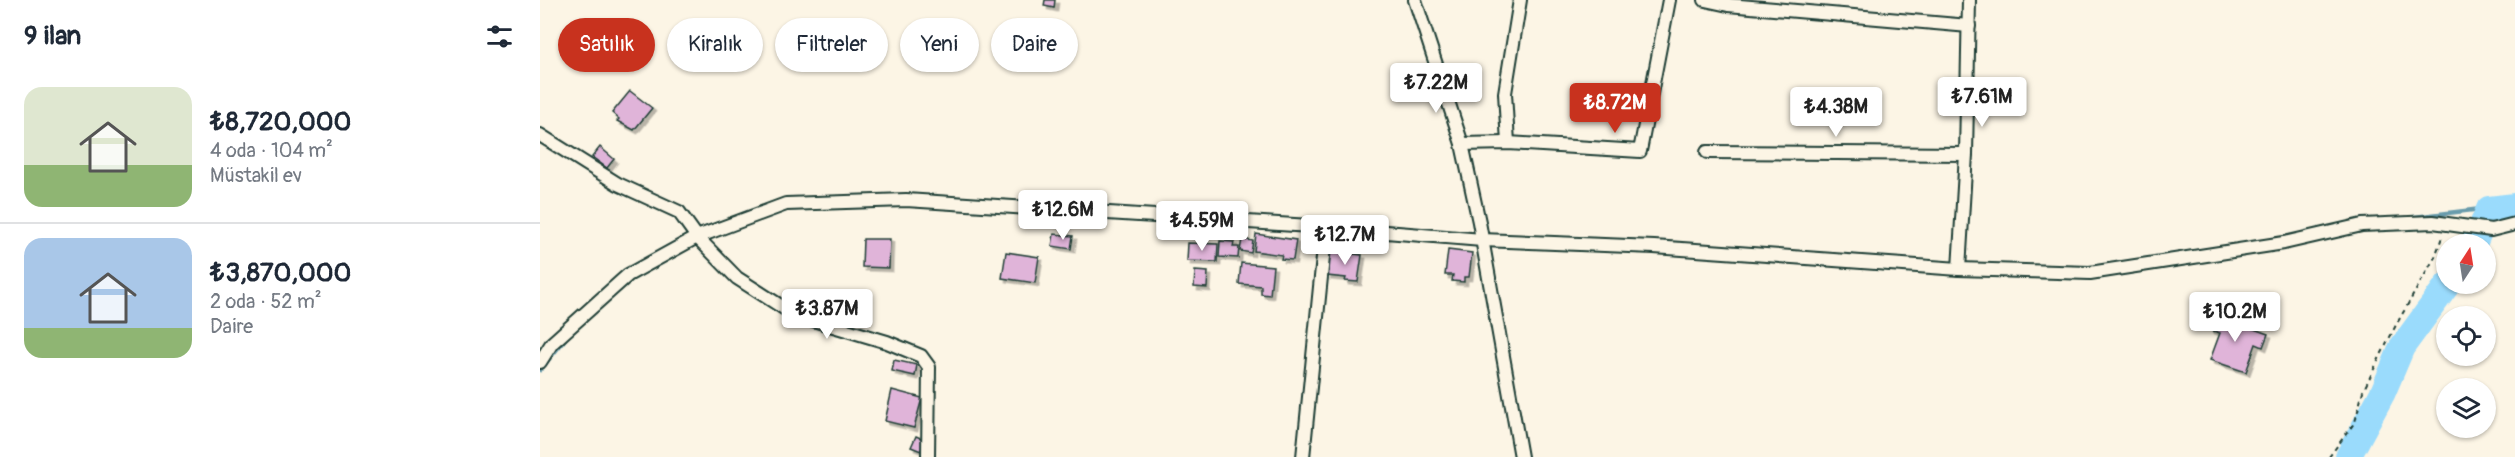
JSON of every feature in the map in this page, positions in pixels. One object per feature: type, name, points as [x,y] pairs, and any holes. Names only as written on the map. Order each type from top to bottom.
[{"type":"street","points":[[1415,0],[1462,144],[1479,222],[1521,457]]},
{"type":"street","points":[[1508,143],[1505,93],[1520,0]]},
{"type":"street","points":[[1462,144],[1508,143],[1641,151],[1669,0]]},
{"type":"street","points":[[1705,0],[1968,26]]},
{"type":"street","points":[[1960,262],[1966,154],[1969,0]]},
{"type":"street","points":[[540,135],[618,184],[679,212],[695,235],[737,278],[793,314],[887,342],[921,356],[929,367],[928,457]]},
{"type":"street","points":[[1707,152],[1966,154]]},
{"type":"street","points":[[540,362],[552,343],[628,275],[695,235],[786,204],[906,200],[1481,238],[1960,262],[2090,273],[2284,243],[2362,225],[2433,222],[2491,230],[2515,224]]},
{"type":"street","points":[[1303,457],[1326,227]]},
{"type":"path","points":[[2329,457],[2355,422],[2363,391],[2451,224]]},
{"type":"building","points":[[1045,0],[1055,0],[1054,8],[1044,6]]},
{"type":"building","points":[[630,91],[652,108],[634,130],[617,121],[619,119],[612,113]]},
{"type":"building","points":[[600,147],[614,159],[607,168],[592,157]]},
{"type":"building","points":[[1054,234],[1073,236],[1071,249],[1052,246]]},
{"type":"building","points":[[1256,234],[1296,240],[1293,260],[1281,259],[1282,255],[1254,251]]},
{"type":"building","points":[[863,239],[890,239],[889,268],[862,267]]},
{"type":"building","points":[[1242,239],[1253,241],[1251,253],[1240,251]]},
{"type":"building","points":[[1220,241],[1234,242],[1233,247],[1239,247],[1238,258],[1219,257]]},
{"type":"building","points":[[1188,243],[1218,244],[1217,262],[1187,261]]},
{"type":"building","points":[[1448,250],[1472,253],[1469,277],[1464,277],[1464,282],[1452,281],[1453,275],[1445,275]]},
{"type":"building","points":[[1330,251],[1362,255],[1358,282],[1327,276]]},
{"type":"building","points":[[1006,252],[1039,257],[1035,283],[1002,278]]},
{"type":"building","points":[[1241,263],[1273,266],[1270,295],[1261,294],[1261,286],[1239,284]]},
{"type":"building","points":[[1195,271],[1208,272],[1207,288],[1194,287]]},
{"type":"building","points":[[2215,315],[2268,334],[2263,347],[2256,344],[2246,372],[2210,360],[2220,333],[2210,330]]},
{"type":"building","points":[[894,360],[917,365],[915,376],[892,371]]},
{"type":"building","points":[[892,390],[922,398],[914,428],[885,421]]},
{"type":"building","points":[[916,436],[925,440],[921,451],[911,447]]},
{"type":"waterway","points":[[2414,217],[2515,205]]},
{"type":"waterway","points":[[2478,234],[2489,209],[2515,206]]},
{"type":"waterway","points":[[2348,457],[2383,392],[2402,347],[2441,294]]},
{"type":"waterway","points":[[540,370],[565,339]]}]
